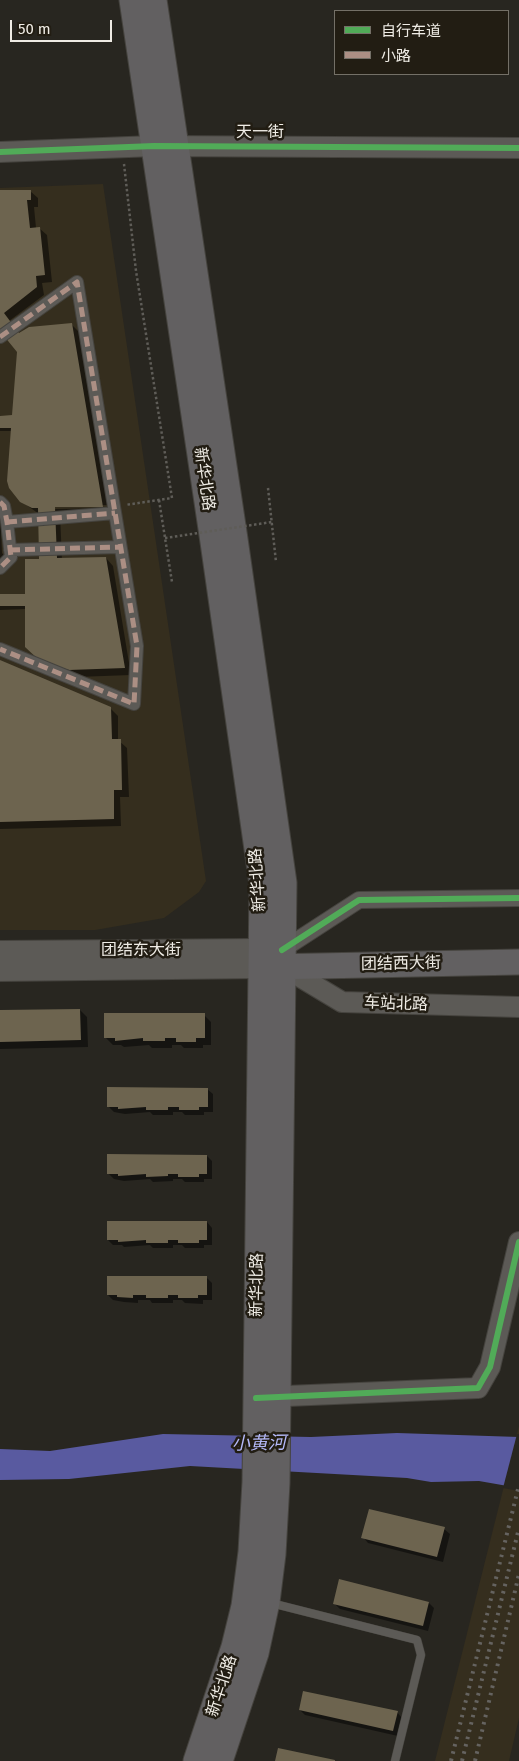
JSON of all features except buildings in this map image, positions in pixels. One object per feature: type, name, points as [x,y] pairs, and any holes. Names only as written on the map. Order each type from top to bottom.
[{"type":"main road","name":"新华北路","points":[[132,0],[165,146],[284,883],[271,958],[266,1482],[273,1554],[256,1600],[232,1654],[196,1761]]},
{"type":"main road","name":"新华北路","points":[[154,0],[165,146]]},
{"type":"main road","name":"团结西大街","points":[[271,958],[519,950]]},
{"type":"main road","name":"团结东大街","points":[[0,952],[271,958]]},
{"type":"main road","name":"团结西大街","points":[[271,958],[519,962]]},
{"type":"main road","name":"团结东大街","points":[[0,970],[271,958]]},
{"type":"main road","name":"新华北路","points":[[220,1761],[250,1674],[256,1600]]},
{"type":"street","name":"天一街","points":[[0,152],[165,146],[519,148]]},
{"type":"street","points":[[0,337],[77,282],[136,646],[134,704],[0,649]]},
{"type":"street","points":[[0,502],[4,506],[11,557],[0,568]]},
{"type":"street","points":[[7,522],[114,510]]},
{"type":"street","points":[[10,550],[120,548]]},
{"type":"street","points":[[271,958],[359,900],[519,898]]},
{"type":"street","name":"车站北路","points":[[271,958],[342,1002],[519,1007]]},
{"type":"street","points":[[267,1397],[478,1388],[490,1368],[519,1242]]},
{"type":"lane","points":[[256,1600],[417,1640],[421,1655],[395,1761]]},
{"type":"path","points":[[114,510],[172,498],[136,271],[122,147]]},
{"type":"path","points":[[268,488],[276,562]]},
{"type":"path","points":[[159,500],[172,582]]},
{"type":"path","points":[[165,538],[272,522]]},
{"type":"shaded area","points":[[103,184],[206,881],[199,892],[164,918],[95,930],[0,930],[0,188]]},
{"type":"shaded area","points":[[519,1426],[519,1718],[509,1761],[435,1761]]},
{"type":"water","name":"小黄河","points":[[397,1433],[519,1437],[519,1488],[479,1481],[431,1482],[407,1478],[190,1466],[69,1479],[0,1480],[0,1449],[50,1451],[163,1434],[311,1437]]},
{"type":"pier","points":[[517,1434],[519,1434],[519,1491],[503,1488]]},
{"type":"railway","points":[[451,1761],[519,1485]]},
{"type":"railway","points":[[462,1761],[519,1528]]},
{"type":"railway","points":[[475,1761],[519,1574]]},
{"type":"marked path","points":[[0,337],[77,282],[137,646],[134,704],[0,649]]},
{"type":"marked path","points":[[0,502],[4,506],[11,557],[0,568]]},
{"type":"marked path","points":[[7,522],[115,513]]},
{"type":"marked path","points":[[10,550],[120,547]]},
{"type":"cycle path","points":[[0,152],[154,146],[519,148]]},
{"type":"cycle path","points":[[282,950],[359,900],[519,898]]},
{"type":"cycle path","points":[[256,1398],[478,1388],[490,1367],[519,1242]]}]
